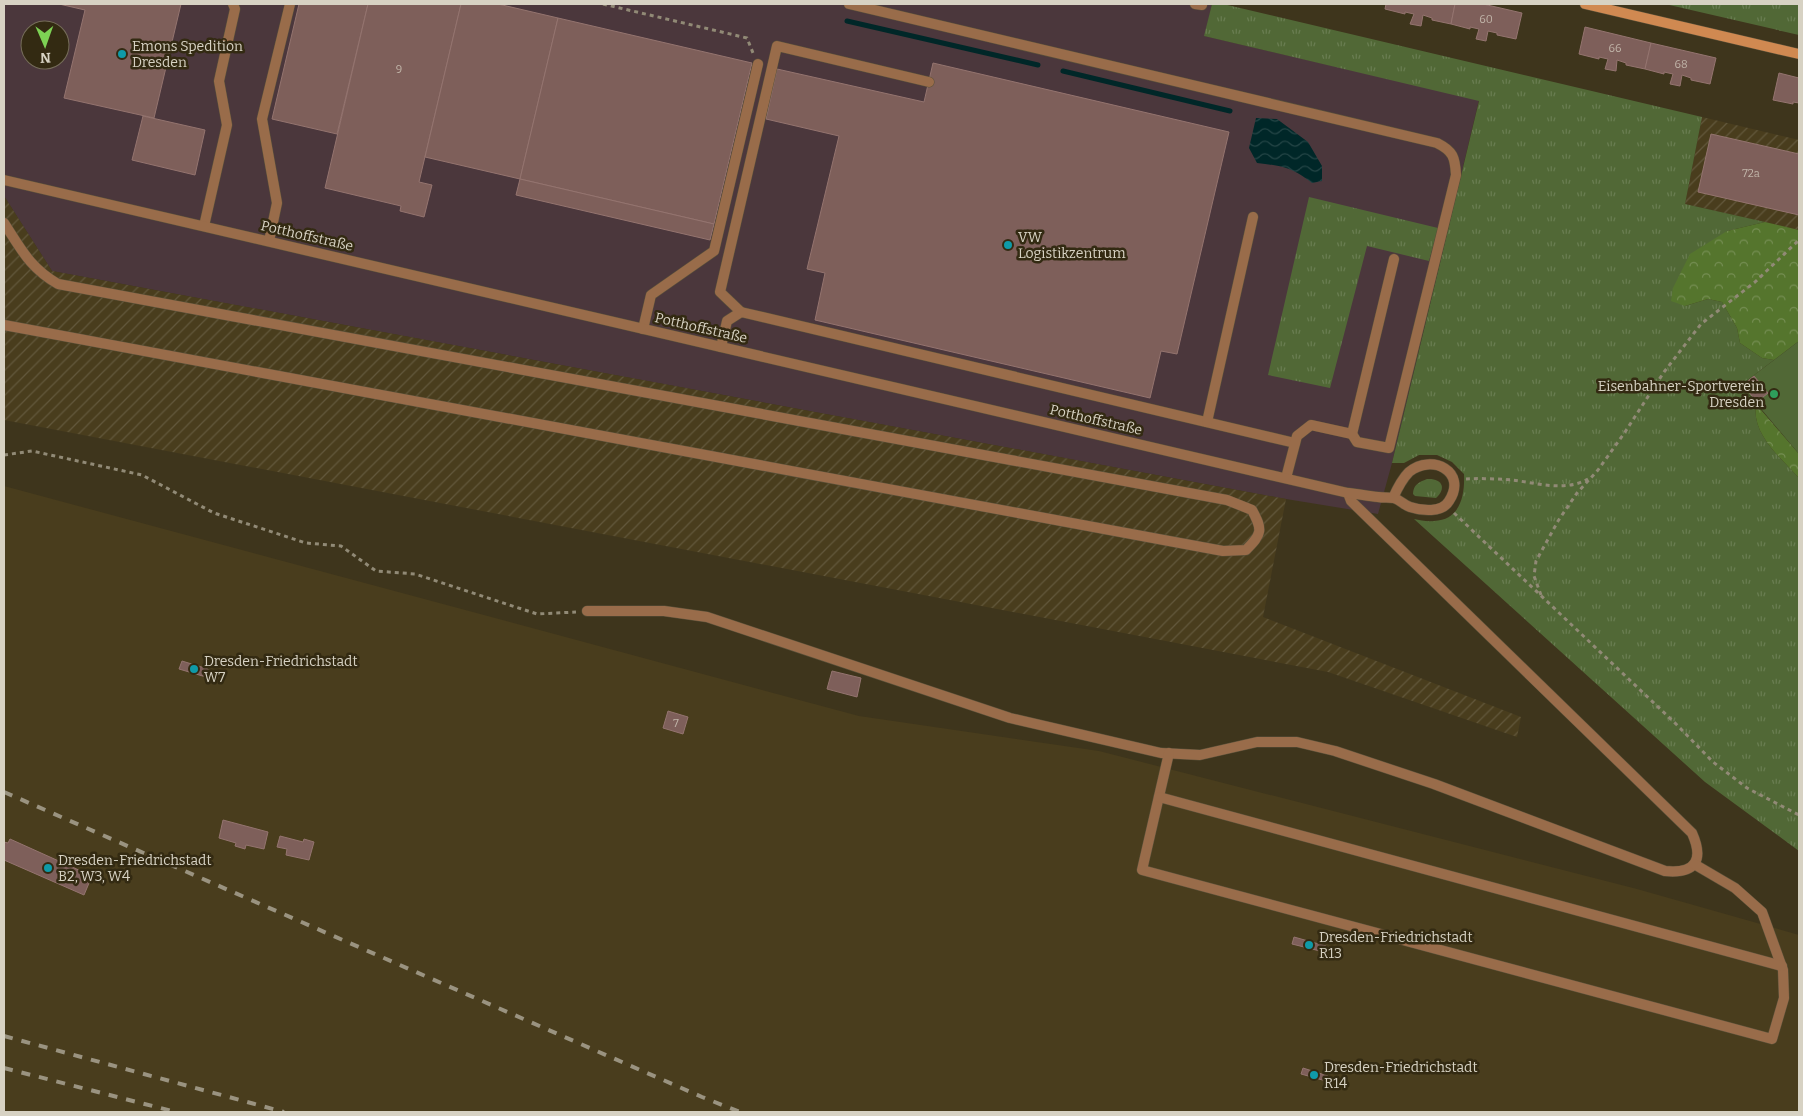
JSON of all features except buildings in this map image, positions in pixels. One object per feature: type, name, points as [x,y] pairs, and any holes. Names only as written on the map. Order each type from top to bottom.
[{"type":"main road","points":[[1585,4],[1799,54]]},
{"type":"street","points":[[204,226],[227,125],[220,81],[235,8],[233,4]]},
{"type":"street","points":[[269,241],[277,203],[262,119],[290,4]]},
{"type":"street","points":[[849,4],[1437,143],[1448,149],[1455,161],[1456,175],[1389,448],[1357,442],[1352,434],[1394,259]]},
{"type":"street","points":[[929,82],[777,46],[720,292],[741,312],[1295,443]]},
{"type":"street","points":[[643,329],[651,295],[714,251],[758,64]]},
{"type":"street","name":"Potthoffstraße","points":[[4,180],[1348,493],[1393,498],[1411,508],[1431,511],[1446,505]]},
{"type":"street","points":[[1207,422],[1253,217]]},
{"type":"street","points":[[4,223],[28,260],[42,275],[58,284],[1227,500],[1252,510],[1260,525],[1258,538],[1246,550],[1223,551],[4,325]]},
{"type":"street","points":[[722,347],[727,321],[741,312]]},
{"type":"street","points":[[1286,478],[1297,436],[1311,425],[1352,434]]},
{"type":"street","points":[[1393,498],[1400,484],[1410,472],[1423,465],[1436,465],[1447,470],[1455,480],[1454,493],[1446,505]]},
{"type":"street","points":[[587,612],[664,611],[707,617],[1010,718],[1161,753],[1200,755],[1257,742],[1298,742],[1335,751],[1434,784],[1665,871],[1687,870],[1694,864],[1698,855],[1697,844],[1692,832],[1351,501],[1348,493]]},
{"type":"street","points":[[1169,753],[1142,870],[1772,1039],[1784,998],[1784,970],[1762,912],[1735,888],[1694,864]]},
{"type":"street","points":[[1159,797],[1782,966]]},
{"type":"path","points":[[602,4],[747,38],[758,64]]},
{"type":"path","points":[[1542,597],[1534,576],[1536,561],[1567,507],[1598,470],[1664,372],[1701,324],[1755,282],[1799,240]]},
{"type":"path","points":[[4,455],[32,451],[142,475],[214,513],[306,543],[341,546],[376,571],[415,574],[537,614],[587,612]]},
{"type":"path","points":[[1455,480],[1510,480],[1554,486],[1577,484],[1587,480],[1598,470]]},
{"type":"path","points":[[1446,505],[1677,725],[1713,762],[1747,788],[1799,815]]},
{"type":"shaded area","points":[[4,4],[1212,4],[1205,36],[1479,100],[1392,463],[1378,514],[1286,499],[52,271],[4,196]]},
{"type":"shaded area","points":[[1702,117],[1799,140],[1799,230],[1685,204]]},
{"type":"shaded area","points":[[4,196],[52,271],[1286,499],[1263,617],[1521,717],[1517,737],[1328,672],[4,420]]},
{"type":"shaded area","points":[[4,486],[859,716],[1099,751],[1637,889],[1799,935],[1799,1112],[4,1112]]},
{"type":"green space","points":[[1212,4],[1223,4],[1702,117],[1685,204],[1765,222],[1727,231],[1685,306],[1708,299],[1722,302],[1737,328],[1740,343],[1762,358],[1774,360],[1741,385],[1756,404],[1758,425],[1769,445],[1799,478],[1799,851],[1705,782],[1414,519],[1424,521],[1443,520],[1455,511],[1462,498],[1464,474],[1452,462],[1437,455],[1419,455],[1404,463],[1392,463],[1479,101],[1204,36]]},
{"type":"green space","points":[[1665,4],[1799,5],[1799,35]]},
{"type":"green space","points":[[1309,197],[1438,228],[1429,261],[1367,246],[1330,388],[1268,375]]},
{"type":"green space","points":[[1765,222],[1799,230],[1799,341],[1774,360],[1762,358],[1740,343],[1737,328],[1722,302],[1708,299],[1685,306],[1671,301],[1673,288],[1690,254],[1727,231]]},
{"type":"green space","name":"Eisenbahner-Sportverein Dresden","points":[[1799,341],[1799,454],[1741,385]]},
{"type":"green space","points":[[1756,404],[1799,454],[1799,478],[1776,454],[1763,435],[1758,425]]},
{"type":"green space","points":[[1427,479],[1436,480],[1441,484],[1441,491],[1436,498],[1415,496],[1413,494],[1417,484]]},
{"type":"water","points":[[1256,118],[1277,119],[1308,142],[1322,166],[1322,181],[1312,183],[1286,168],[1257,163],[1249,148]]},
{"type":"waterway","points":[[847,21],[1038,65]]},
{"type":"waterway","points":[[1063,71],[1230,111]]},
{"type":"railway","points":[[4,792],[740,1112]]},
{"type":"railway","points":[[4,1036],[284,1112]]},
{"type":"railway","points":[[4,1068],[176,1112]]},
{"type":"place","name":"Emons Spedition Dresden","points":[[122,54]]},
{"type":"place","name":"VW Logistikzentrum","points":[[1008,245]]},
{"type":"place","name":"Eisenbahner-Sportverein Dresden","points":[[1774,394]]},
{"type":"place","name":"Dresden-Friedrichstadt W7","points":[[194,669]]},
{"type":"place","name":"Dresden-Friedrichstadt B2, W3, W4","points":[[48,868]]},
{"type":"place","name":"Dresden-Friedrichstadt R13","points":[[1309,945]]},
{"type":"place","name":"Dresden-Friedrichstadt R14","points":[[1314,1075]]}]
